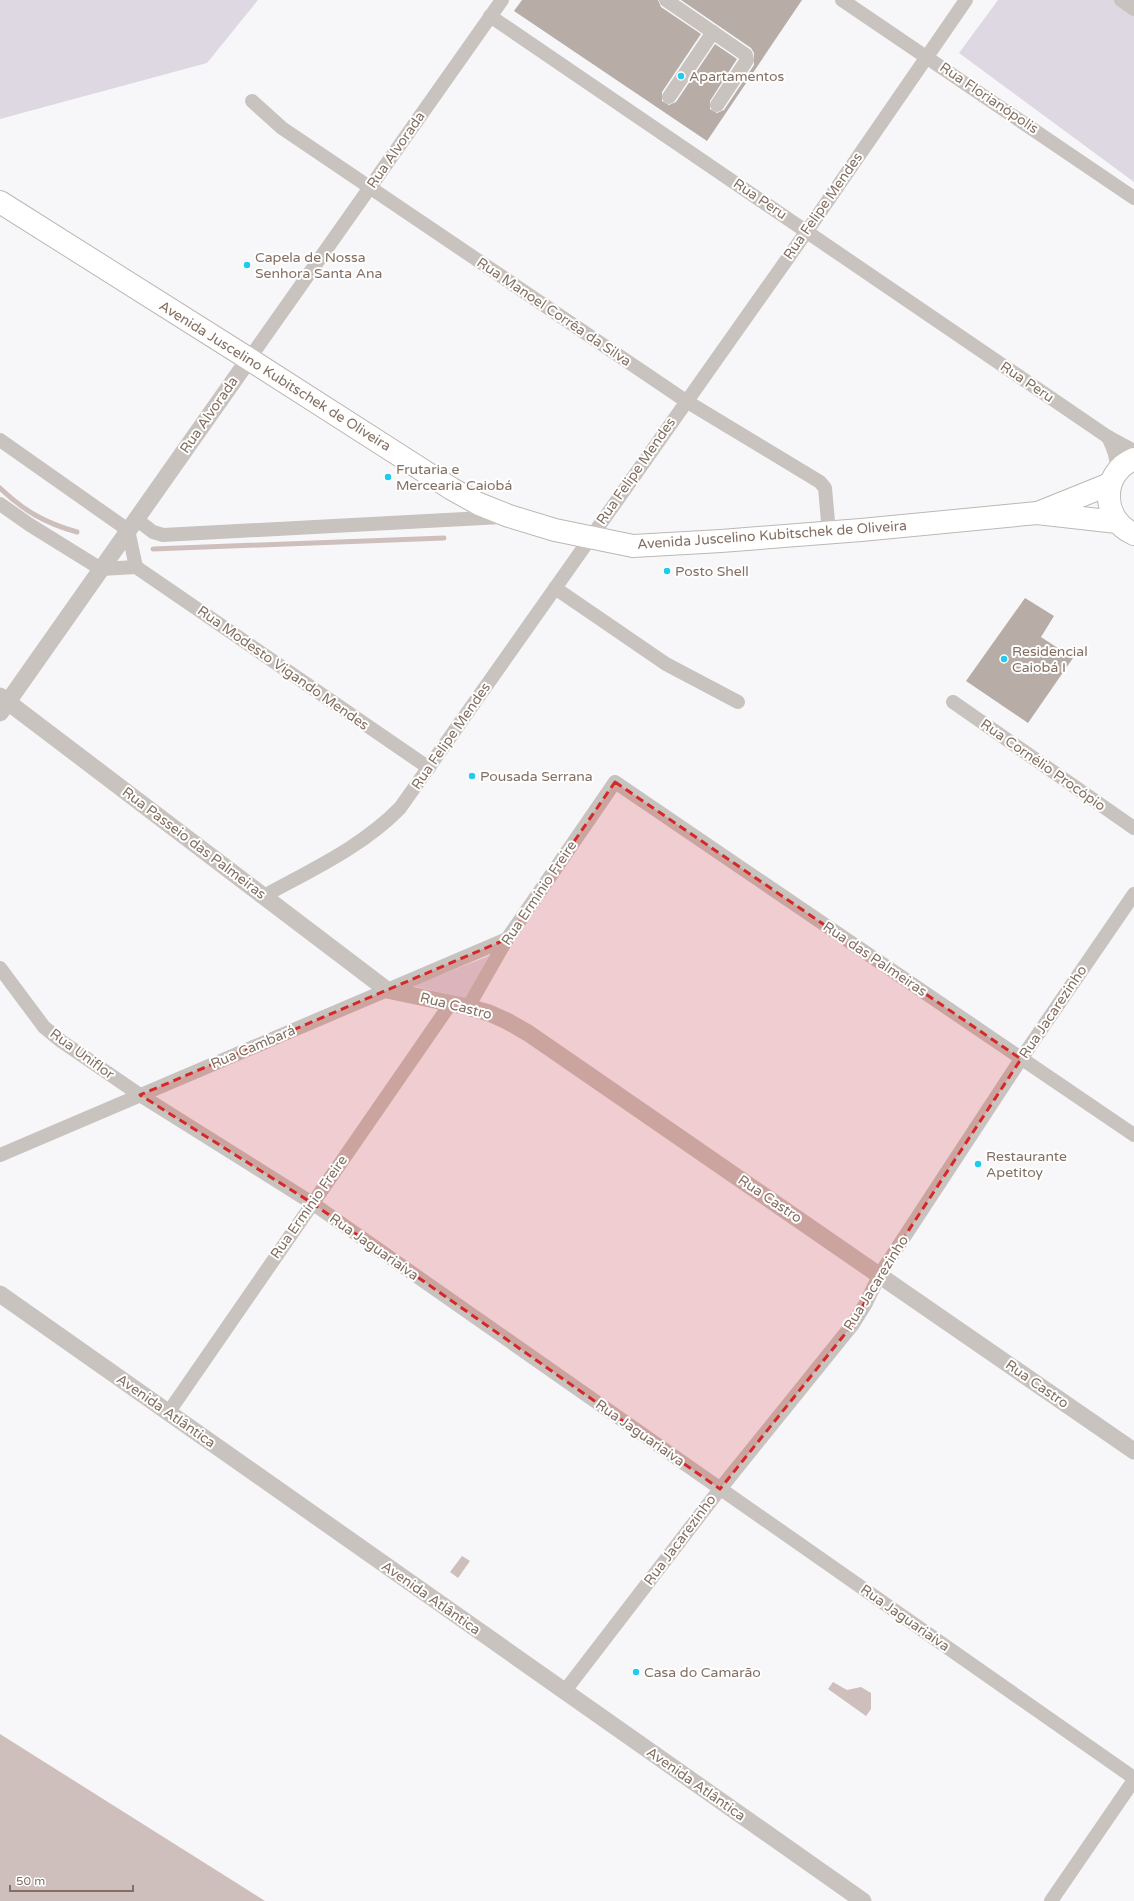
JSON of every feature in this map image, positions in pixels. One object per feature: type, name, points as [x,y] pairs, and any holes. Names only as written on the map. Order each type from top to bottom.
[{"type":"main road","name":"Avenida Juscelino Kubitschek de Oliveira","points":[[0,202],[452,489],[479,504],[509,516],[555,530],[633,546],[829,533],[1037,513],[1125,528]]},
{"type":"main road","name":"Avenida Juscelino Kubitschek de Oliveira","points":[[1037,513],[1126,461]]},
{"type":"main road","points":[[1125,528],[1110,510],[1108,497],[1126,461]]},
{"type":"street","name":"Rua Alvorada","points":[[3,703],[101,569],[502,0]]},
{"type":"street","points":[[666,0],[742,51],[747,60],[717,105]]},
{"type":"street","name":"Rua Florianópolis","points":[[842,0],[927,56],[1134,198]]},
{"type":"street","name":"Rua Felipe Mendes","points":[[264,896],[364,839],[383,826],[400,808],[807,231],[966,0]]},
{"type":"street","points":[[1122,0],[1134,9]]},
{"type":"street","name":"Rua Peru","points":[[490,16],[1108,437],[1126,461]]},
{"type":"street","points":[[669,97],[712,32]]},
{"type":"street","name":"Rua Manoel Corrêa da Silva","points":[[252,101],[282,128],[686,401],[820,482],[825,488],[829,533]]},
{"type":"street","points":[[1108,437],[1117,458],[1126,461]]},
{"type":"street","points":[[0,440],[132,525],[163,535],[509,516]]},
{"type":"street","points":[[0,504],[30,526],[101,569],[136,567],[132,525]]},
{"type":"street","name":"Rua Modesto Vigando Mendes","points":[[136,567],[429,768]]},
{"type":"street","points":[[555,588],[666,664],[738,702]]},
{"type":"street","name":"Rua Cornélio Procópio","points":[[953,702],[1134,828]]},
{"type":"street","name":"Rua Passeio das Palmeiras","points":[[3,703],[264,896],[387,990]]},
{"type":"street","name":"Rua Ermínio Freire","points":[[468,1007],[507,939],[615,782]]},
{"type":"street","name":"Rua das Palmeiras","points":[[615,782],[1134,1135]]},
{"type":"street","name":"Rua Jacarezinho","points":[[564,1692],[720,1489],[853,1324],[866,1303],[880,1274],[1021,1059],[1134,894]]},
{"type":"street","name":"Rua Cambará","points":[[0,1155],[507,939]]},
{"type":"street","name":"Rua Uniflor","points":[[0,968],[44,1026],[61,1041],[140,1095]]},
{"type":"street","name":"Rua Castro","points":[[387,990],[468,1007],[508,1021],[528,1033],[880,1274],[1134,1451]]},
{"type":"street","name":"Rua Ermínio Freire","points":[[168,1413],[451,1003]]},
{"type":"street","name":"Rua Jaguariaíva","points":[[140,1095],[312,1203],[1134,1779]]},
{"type":"street","name":"Avenida Atlântica","points":[[0,1294],[863,1901]]},
{"type":"street","points":[[1051,1901],[1134,1779]]},
{"type":"highlighted area","points":[[615,782],[1021,1059],[880,1274],[853,1324],[720,1489],[312,1203],[140,1095],[507,939]]},
{"type":"shaded area","points":[[0,0],[258,0],[207,63],[0,119]]},
{"type":"shaded area","points":[[998,0],[1134,0],[1134,182],[959,53]]},
{"type":"shaded area","points":[[489,956],[465,998],[412,986]]},
{"type":"shaded area","points":[[462,1556],[470,1561],[458,1578],[450,1572]]},
{"type":"shaded area","points":[[833,1682],[847,1690],[861,1687],[871,1693],[871,1709],[866,1716],[828,1689]]},
{"type":"shaded area","points":[[0,1734],[265,1901],[0,1901]]},
{"type":"building","name":"Apartamentos","points":[[522,0],[658,0],[661,7],[701,34],[662,92],[662,101],[669,105],[676,102],[715,44],[737,59],[710,101],[710,109],[717,113],[724,110],[754,65],[754,53],[751,48],[681,0],[802,0],[707,141],[514,11]]},
{"type":"building","points":[[1025,598],[1054,616],[1041,637],[1073,658],[1028,723],[966,681]]},
{"type":"waterway","points":[[0,488],[26,510],[55,525],[77,532]]},
{"type":"waterway","points":[[153,549],[444,538]]},
{"type":"place","name":"Apartamentos","points":[[681,76]]},
{"type":"place","name":"Capela de Nossa Senhora Santa Ana","points":[[247,265]]},
{"type":"place","name":"Frutaria e Mercearia Caiobá","points":[[388,477]]},
{"type":"place","name":"Posto Shell","points":[[667,571]]},
{"type":"place","name":"Residencial Caiobá I","points":[[1004,659]]},
{"type":"place","name":"Pousada Serrana","points":[[472,776]]},
{"type":"place","name":"Restaurante Apetitoy","points":[[978,1164]]},
{"type":"place","name":"Casa do Camarão","points":[[636,1672]]}]
